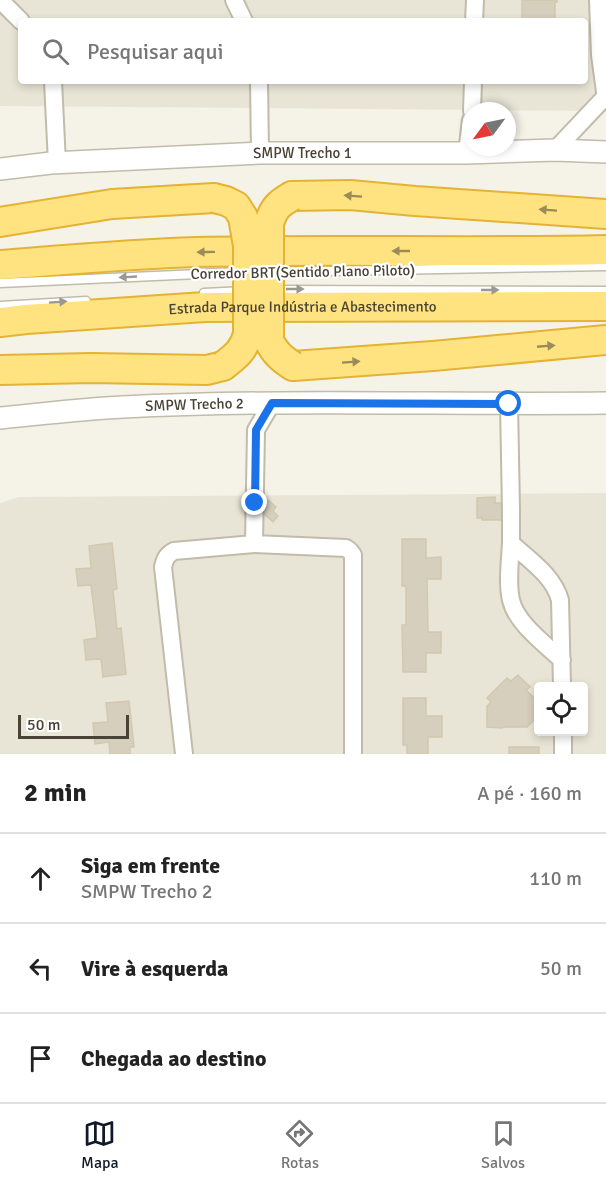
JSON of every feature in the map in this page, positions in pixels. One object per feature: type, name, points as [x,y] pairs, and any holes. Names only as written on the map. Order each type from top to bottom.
[{"type":"highway","points":[[606,214],[350,195],[292,196],[280,203],[272,212],[268,223],[269,341],[275,352],[293,366],[606,340]]},
{"type":"highway","points":[[0,222],[112,204],[214,198],[236,207],[243,217],[248,246],[246,343],[239,353],[223,366],[207,370],[91,368],[0,370]]},
{"type":"highway","points":[[0,265],[193,252],[606,250]]},
{"type":"highway","name":"Estrada Parque Indústria e Abastecimento","points":[[0,322],[205,306],[606,306]]},
{"type":"street","points":[[234,0],[243,18]]},
{"type":"street","points":[[474,0],[474,18]]},
{"type":"street","points":[[555,150],[606,98],[600,55],[598,0]]},
{"type":"street","points":[[0,2],[18,18]]},
{"type":"street","points":[[52,84],[57,163]]},
{"type":"street","points":[[259,84],[260,153]]},
{"type":"street","points":[[472,102],[473,84]]},
{"type":"street","name":"SMPW Trecho 1","points":[[516,151],[606,152]]},
{"type":"street","name":"SMPW Trecho 1","points":[[0,169],[57,163],[260,153],[462,153]]},
{"type":"street","points":[[242,403],[256,430],[254,544]]},
{"type":"street","name":"SMPW Trecho 2","points":[[0,418],[120,407],[242,403],[606,403]]},
{"type":"street","points":[[256,430],[272,403]]},
{"type":"street","points":[[509,404],[512,510],[509,586],[511,602],[517,615],[526,626],[562,660]]},
{"type":"street","points":[[511,543],[550,579],[557,590],[560,600],[562,682]]},
{"type":"street","points":[[184,754],[164,560],[174,551],[254,544],[346,548],[353,555],[353,754]]},
{"type":"street","points":[[563,736],[563,754]]},
{"type":"lane","name":"Corredor BRT(Sentido Plano Piloto)","points":[[0,284],[229,271],[295,272],[606,266]]},
{"type":"lane","points":[[201,294],[291,289],[606,291]]},
{"type":"lane","points":[[0,306],[94,300]]},
{"type":"shaded area","points":[[0,0],[606,0],[606,111],[516,110],[516,102],[462,102],[462,110],[0,106]]},
{"type":"shaded area","points":[[606,493],[606,754],[0,754],[0,503],[19,497]]},
{"type":"building","points":[[522,0],[557,0],[555,18],[522,18]]},
{"type":"building","points":[[495,497],[495,503],[502,503],[502,507],[507,507],[507,516],[502,516],[502,520],[477,518],[477,498]]},
{"type":"building","points":[[263,498],[276,507],[273,511],[278,516],[273,522],[257,504]]},
{"type":"building","points":[[402,539],[426,539],[426,558],[441,557],[441,579],[427,579],[428,632],[441,632],[441,653],[426,653],[426,672],[403,672],[402,625],[406,625],[406,586],[402,586]]},
{"type":"building","points":[[112,543],[117,589],[113,590],[117,629],[121,628],[126,674],[103,677],[101,659],[86,660],[84,640],[97,638],[97,634],[91,585],[78,586],[76,569],[91,568],[89,546]]},
{"type":"building","points":[[518,675],[530,687],[526,690],[534,698],[534,720],[527,727],[487,727],[487,706],[491,702],[487,698],[507,678],[511,681]]},
{"type":"building","points":[[403,698],[426,698],[426,716],[442,716],[442,737],[428,737],[428,754],[407,754],[407,745],[403,745]]},
{"type":"building","points":[[129,701],[134,747],[130,747],[130,754],[110,754],[109,742],[95,744],[93,723],[108,722],[106,703]]},
{"type":"building","points":[[509,747],[539,747],[539,754],[509,754]]},
{"type":"route","points":[[255,503],[256,430],[272,403],[509,404]]}]
